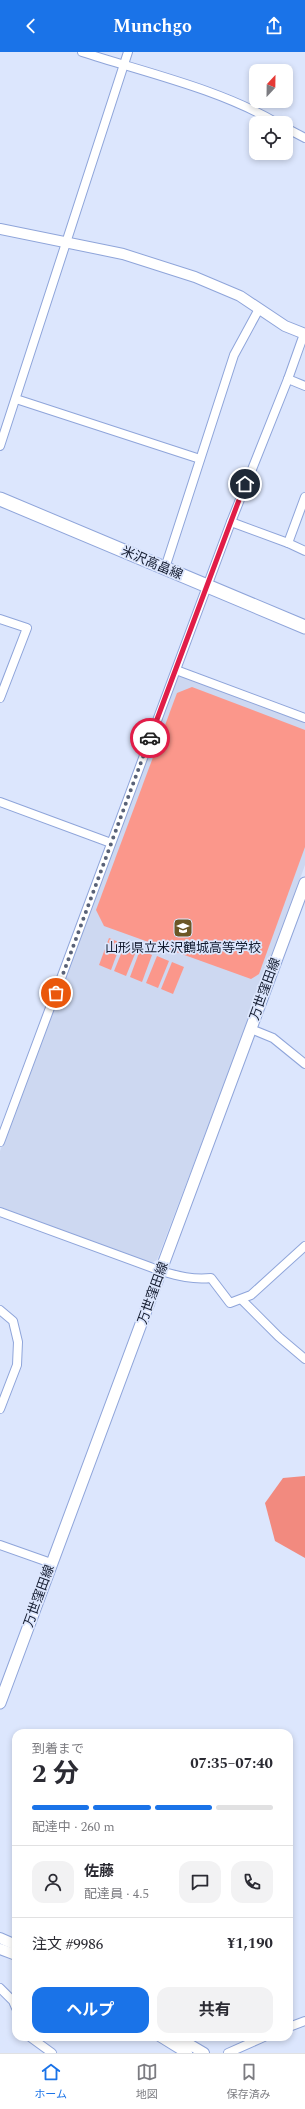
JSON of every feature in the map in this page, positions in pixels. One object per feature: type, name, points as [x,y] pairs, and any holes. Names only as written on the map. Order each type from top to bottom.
[{"type":"main road","name":"米沢高畠線","points":[[0,499],[305,627]]},
{"type":"main road","name":"万世窪田線","points":[[0,1703],[305,883]]},
{"type":"street","points":[[82,52],[219,96],[252,109],[264,116]]},
{"type":"street","points":[[0,446],[128,52]]},
{"type":"street","points":[[293,132],[305,138]]},
{"type":"street","points":[[0,229],[123,254],[195,277],[240,296],[285,326],[304,334],[288,379],[231,522],[0,1142]]},
{"type":"street","points":[[165,568],[234,355],[259,309]]},
{"type":"street","points":[[288,379],[305,386]]},
{"type":"street","points":[[16,399],[200,459]]},
{"type":"street","points":[[288,543],[305,497]]},
{"type":"street","points":[[231,522],[288,543],[305,551]]},
{"type":"street","points":[[0,620],[26,628],[0,698]]},
{"type":"street","points":[[176,670],[305,718]]},
{"type":"street","points":[[0,802],[111,843]]},
{"type":"street","points":[[251,1029],[273,1038],[305,1064]]},
{"type":"street","points":[[0,1212],[182,1278],[198,1280],[210,1278],[230,1303],[242,1300],[267,1282],[305,1246]]},
{"type":"street","points":[[242,1300],[279,1337],[305,1359]]},
{"type":"street","points":[[0,1310],[13,1321],[18,1342],[17,1365],[0,1409]]},
{"type":"street","points":[[0,1545],[51,1563]]},
{"type":"street","points":[[0,1938],[12,1943]]},
{"type":"street","points":[[0,1949],[12,1954]]},
{"type":"street","points":[[0,1988],[12,2000]]},
{"type":"street","points":[[293,2026],[305,2021]]},
{"type":"street","points":[[36,2041],[52,2053]]},
{"type":"street","points":[[168,2041],[187,2053]]},
{"type":"street","points":[[184,2041],[203,2053]]},
{"type":"street","points":[[228,2053],[255,2041]]},
{"type":"shaded area","name":"山形県立米沢鶴城高等学校","points":[[183,675],[305,721],[305,865],[260,990],[157,1260],[151,1263],[0,1207],[0,1151],[176,678]]},
{"type":"shaded area","points":[[192,687],[305,730],[305,847],[259,974],[251,979],[104,926],[96,910],[177,693]]},
{"type":"shaded area","points":[[109,938],[121,943],[111,970],[99,965]]},
{"type":"shaded area","points":[[125,944],[137,949],[126,976],[114,971]]},
{"type":"shaded area","points":[[140,950],[152,955],[142,982],[130,977]]},
{"type":"shaded area","points":[[157,956],[169,961],[158,988],[146,983]]},
{"type":"shaded area","points":[[172,962],[184,967],[173,994],[161,989]]},
{"type":"shaded area","points":[[305,1476],[305,1558],[275,1541],[265,1503],[283,1478]]},
{"type":"way so far","points":[[56,993],[150,738]]},
{"type":"place","name":"山形県立米沢鶴城高等学校","points":[[183,928]]},
{"type":"route","points":[[150,738],[245,484]]}]
